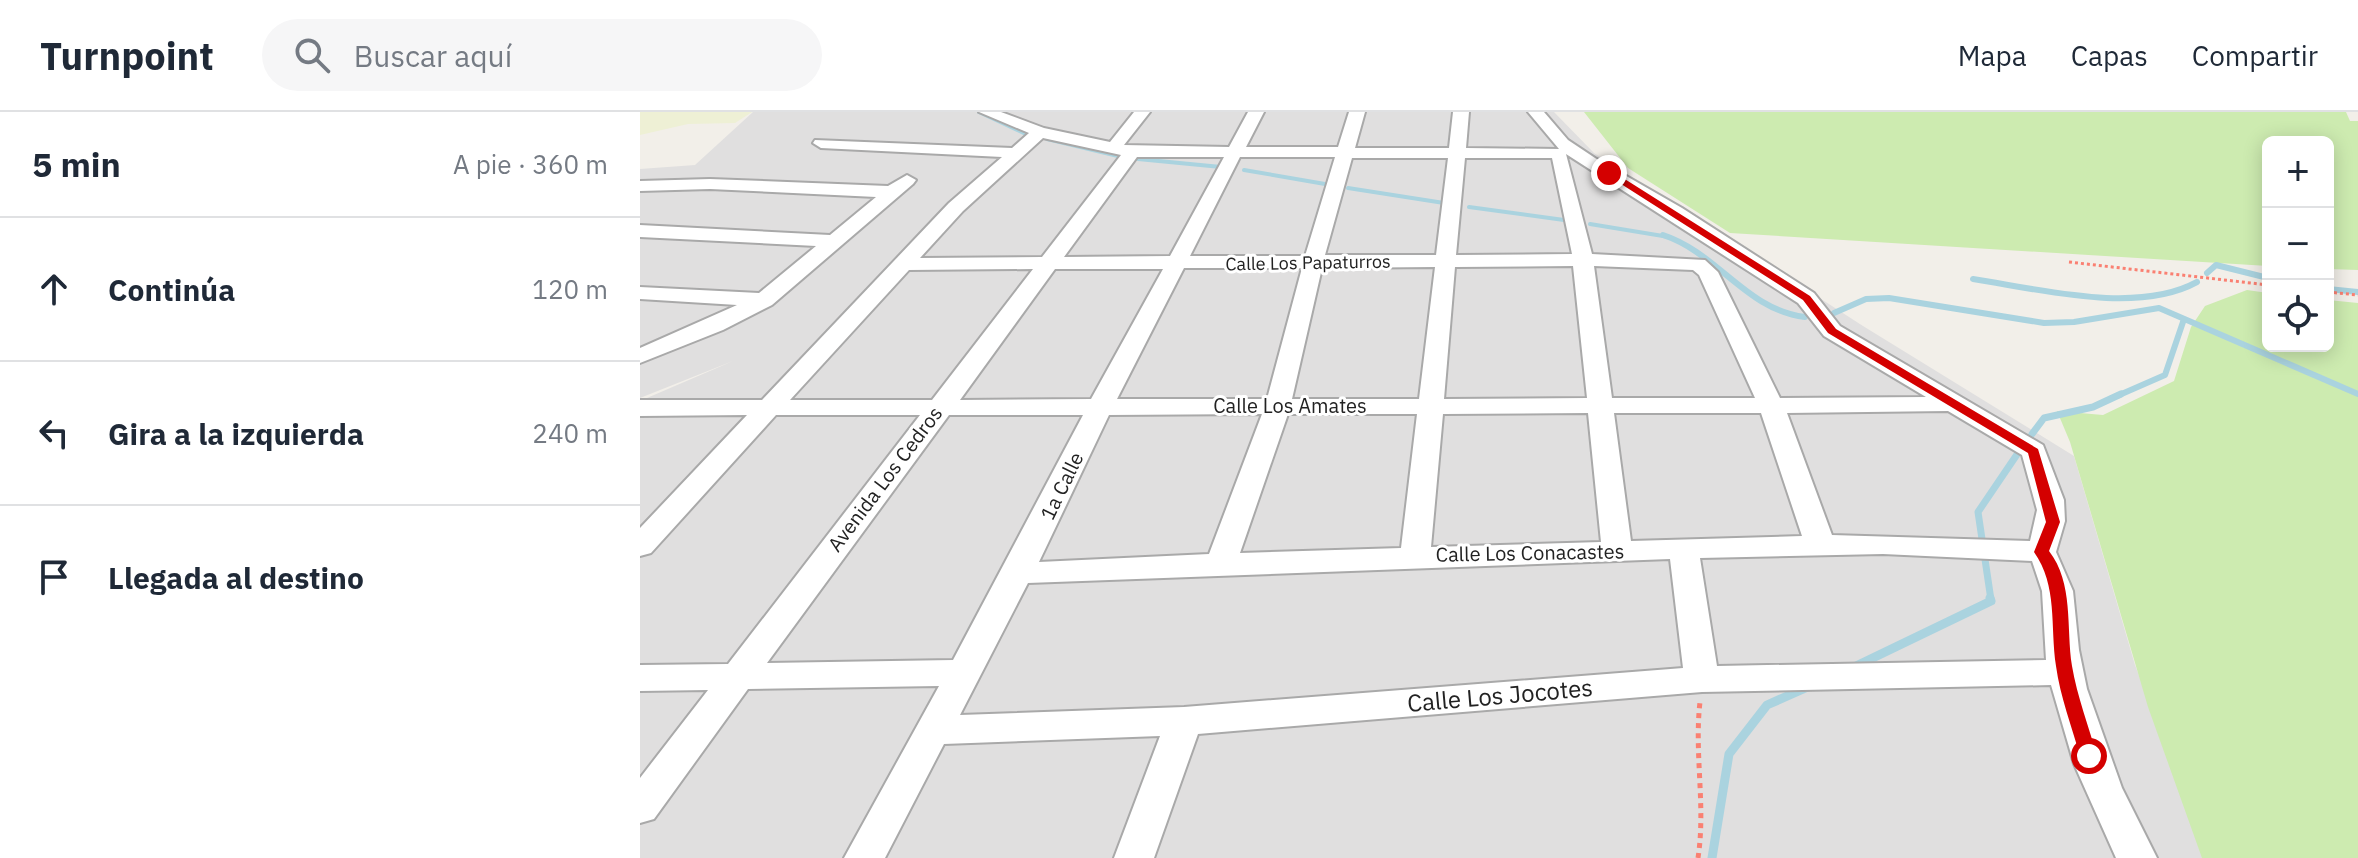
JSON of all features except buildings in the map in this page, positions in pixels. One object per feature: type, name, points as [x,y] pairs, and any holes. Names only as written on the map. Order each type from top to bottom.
[{"type":"street","points":[[987,112],[1032,129],[1122,151],[1557,153],[1561,158],[1583,260],[1617,551]]},
{"type":"street","points":[[640,546],[956,207],[1013,153],[1032,129],[1038,112]]},
{"type":"street","name":"Avenida Los Cedros","points":[[640,807],[937,408],[1049,264],[1122,151],[1142,112]]},
{"type":"street","name":"1a Calle","points":[[864,858],[1018,573],[1101,405],[1256,112]]},
{"type":"street","points":[[1221,563],[1278,406],[1313,263],[1357,112]]},
{"type":"street","points":[[1415,556],[1461,112]]},
{"type":"street","points":[[1536,112],[1562,143],[1589,162],[1675,212],[1806,298],[1832,331],[2034,451],[2053,522],[2041,552],[2051,563],[2060,601],[2066,672],[2089,756],[2137,858]]},
{"type":"street","points":[[821,143],[1013,153]]},
{"type":"street","points":[[640,356],[715,325],[764,300],[900,186],[710,184],[644,187]]},
{"type":"street","points":[[640,231],[835,241]]},
{"type":"street","name":"Calle Los Papaturros","points":[[905,264],[1583,260],[1698,264],[1708,272],[1771,405]]},
{"type":"street","points":[[640,293],[764,300]]},
{"type":"street","points":[[1771,405],[1820,545]]},
{"type":"street","name":"Calle Los Amates","points":[[640,408],[1940,405]]},
{"type":"street","name":"Calle Los Conacastes","points":[[1018,573],[1415,556],[1820,545],[1980,546],[2041,552]]},
{"type":"street","points":[[1684,550],[1702,679]]},
{"type":"street","name":"Calle Los Jocotes","points":[[934,730],[1184,721],[1702,679],[2066,672]]},
{"type":"street","points":[[640,678],[965,673]]},
{"type":"street","points":[[1134,858],[1184,721]]},
{"type":"path","points":[[2069,262],[2262,284]]},
{"type":"path","points":[[2334,293],[2358,295]]},
{"type":"path","points":[[1698,858],[1704,829],[1695,754],[1702,679]]},
{"type":"shaded area","points":[[753,112],[1554,112],[1594,153],[1863,326],[2074,456],[2135,665],[2209,858],[640,858],[640,401],[733,361],[640,398],[640,169],[695,165]]},
{"type":"green space","points":[[640,112],[752,112],[735,123],[688,124],[640,135]]},
{"type":"green space","points":[[1584,112],[2346,112],[2350,121],[2358,121],[2358,270],[2334,269],[2334,136],[2262,136],[2262,266],[1730,233],[1628,168]]},
{"type":"green space","points":[[2247,290],[2262,292],[2262,352],[2334,352],[2334,301],[2358,303],[2358,858],[2202,858],[2148,707],[2070,442],[2057,411],[2103,415],[2174,381],[2191,327],[2205,306]]},
{"type":"waterway","points":[[979,112],[1030,136]]},
{"type":"waterway","points":[[1047,139],[1118,156]]},
{"type":"waterway","points":[[1138,159],[1221,167]]},
{"type":"waterway","points":[[1244,170],[1325,184]]},
{"type":"waterway","points":[[1348,188],[1444,203]]},
{"type":"waterway","points":[[1469,207],[1564,220]]},
{"type":"waterway","points":[[1590,224],[1667,237]]},
{"type":"waterway","points":[[1663,235],[1667,237]]},
{"type":"waterway","points":[[1667,237],[1700,254],[1766,304],[1805,317]]},
{"type":"waterway","points":[[2207,273],[2216,265],[2262,276]]},
{"type":"waterway","points":[[1973,279],[2087,297],[2117,298],[2173,292],[2197,282]]},
{"type":"waterway","points":[[2334,290],[2358,292]]},
{"type":"waterway","points":[[1834,313],[1866,299],[1889,298],[2044,323],[2074,322],[2159,308],[2358,394]]},
{"type":"waterway","points":[[2117,396],[2165,375],[2184,319]]},
{"type":"waterway","points":[[2032,434],[2044,418],[2093,407],[2121,394]]},
{"type":"waterway","points":[[1991,600],[1978,512],[2018,453]]},
{"type":"waterway","points":[[1854,667],[1991,601],[1990,598]]},
{"type":"waterway","points":[[1712,858],[1729,754],[1767,705],[1810,686]]},
{"type":"route","points":[[1609,173],[1675,212],[1806,298],[1832,331],[1977,419],[2022,441],[2034,451],[2052,507],[2053,522],[2041,552],[2051,563],[2060,601],[2064,666],[2089,756]]}]
